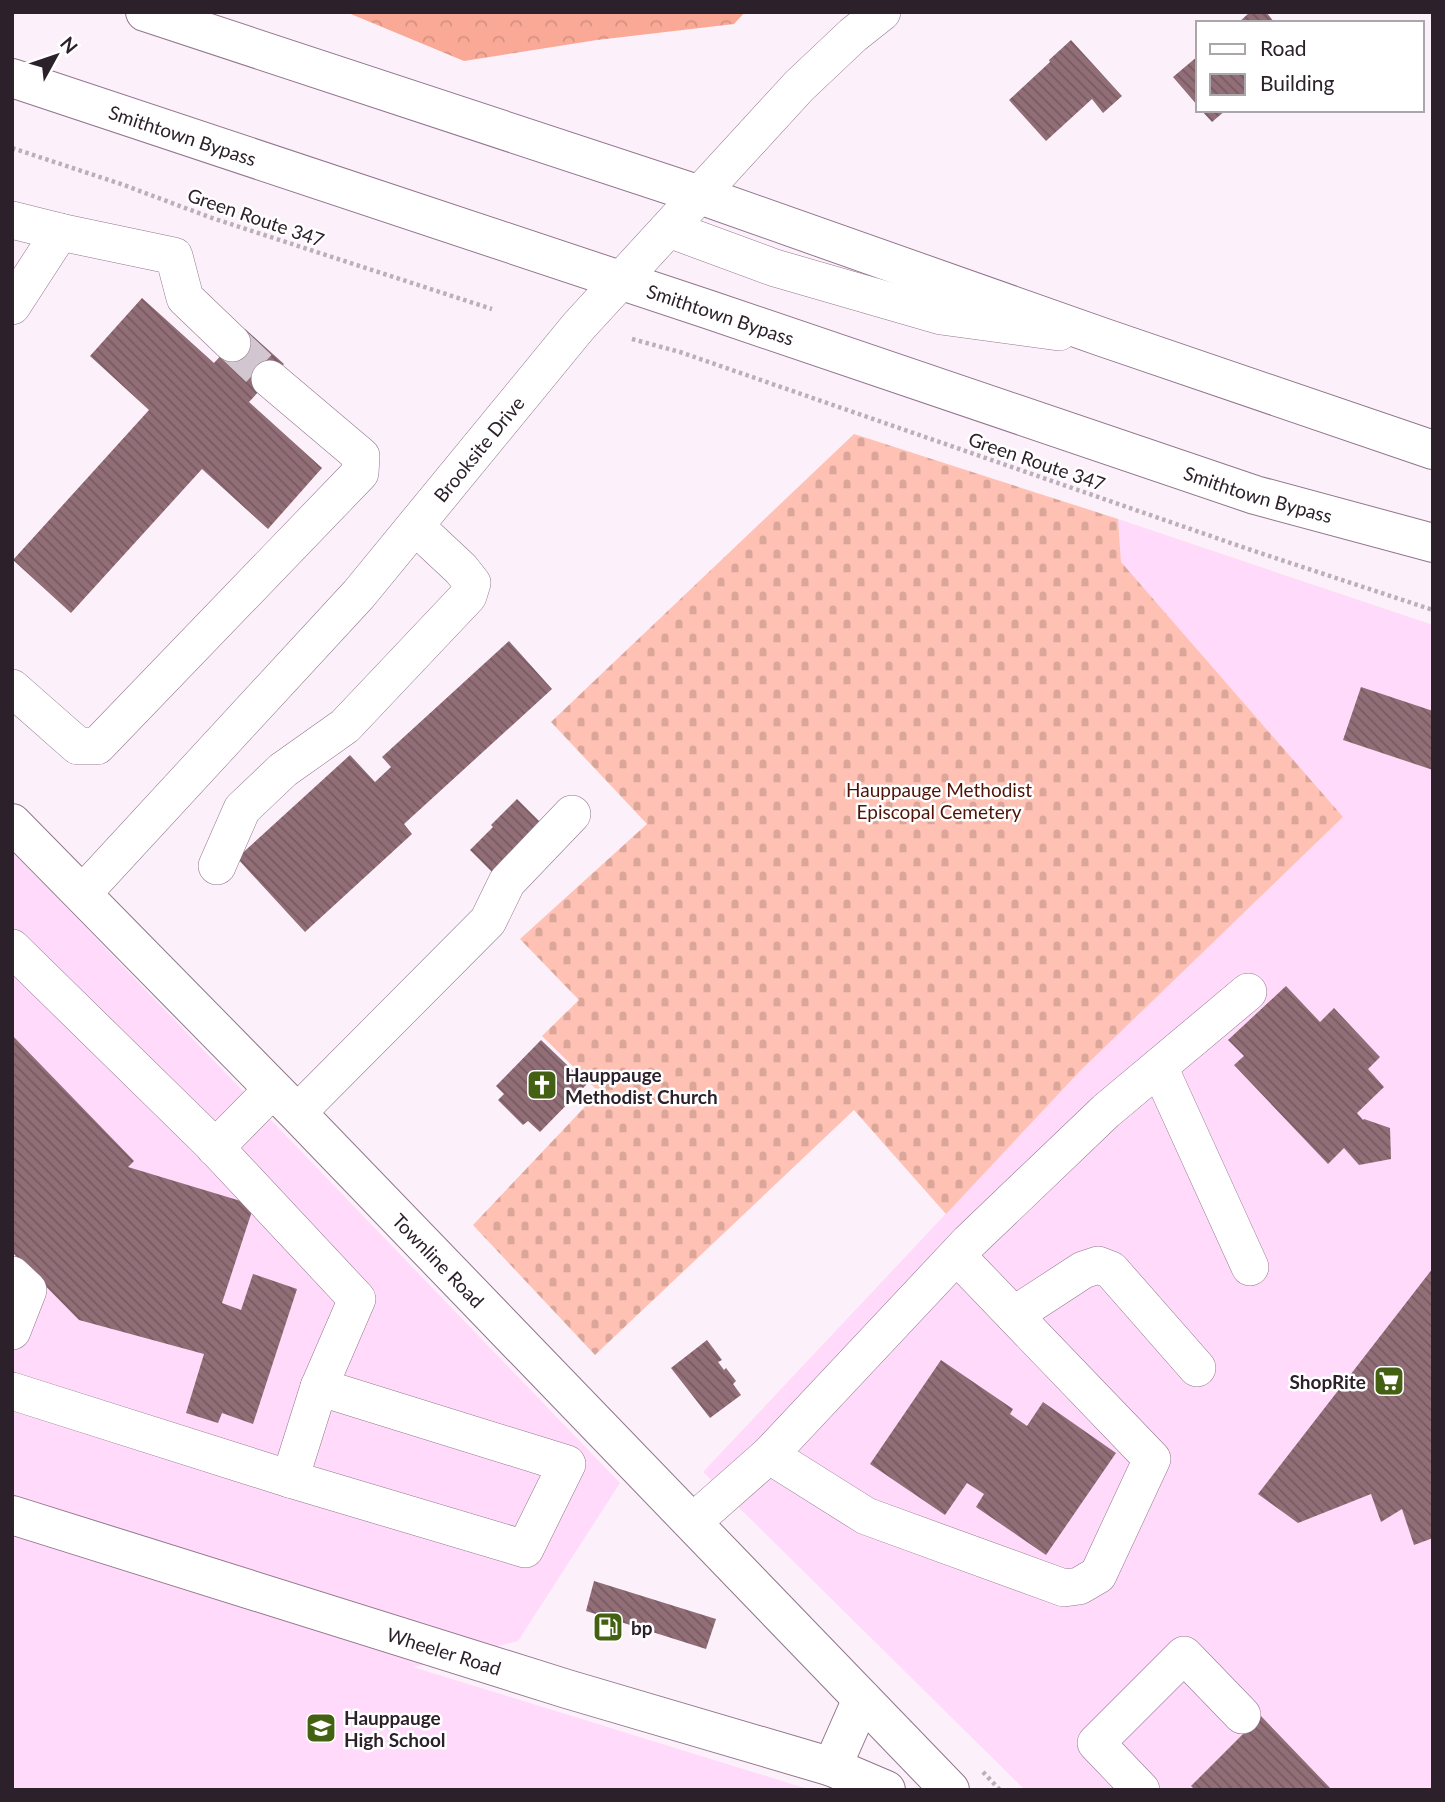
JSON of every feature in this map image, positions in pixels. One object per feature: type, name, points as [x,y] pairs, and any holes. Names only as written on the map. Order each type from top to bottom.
[{"type":"main road","points":[[145,12],[700,195],[1433,450]]},
{"type":"main road","name":"Smithtown Bypass","points":[[12,78],[1255,495],[1433,543]]},
{"type":"main road","name":"Townline Road","points":[[12,823],[285,1101],[950,1790]]},
{"type":"main road","name":"Wheeler Road","points":[[12,1515],[554,1685],[832,1767],[882,1788]]},
{"type":"main road","points":[[832,1767],[862,1699]]},
{"type":"main road","name":"Townline Road","points":[[862,1699],[879,1733],[883,1751],[882,1788]]},
{"type":"street","name":"Brooksite Drive","points":[[83,893],[359,594],[578,327],[799,86],[853,35],[882,12]]},
{"type":"street","points":[[12,220],[174,256],[185,298],[232,343]]},
{"type":"street","points":[[669,229],[775,268],[941,316],[1102,337]]},
{"type":"street","points":[[12,306],[60,232]]},
{"type":"street","points":[[12,688],[78,746],[97,746],[360,473],[361,456],[270,379]]},
{"type":"street","points":[[217,866],[242,809],[283,770],[345,726],[468,596],[472,583],[461,569],[415,526]]},
{"type":"street","points":[[215,1148],[285,1101],[488,921],[507,882],[572,814]]},
{"type":"street","points":[[12,947],[215,1148],[357,1299],[319,1387],[290,1479]]},
{"type":"street","points":[[693,1522],[769,1455],[957,1256],[1106,1111],[1248,992]]},
{"type":"street","points":[[1158,1067],[1250,1267]]},
{"type":"street","points":[[769,1455],[866,1517],[1064,1588],[1079,1586],[1098,1576],[1152,1459],[957,1256]]},
{"type":"street","points":[[1014,1315],[1083,1270],[1098,1265],[1111,1270],[1198,1368]]},
{"type":"street","points":[[12,1275],[28,1290],[12,1331]]},
{"type":"street","points":[[12,1391],[290,1479],[525,1549],[568,1464],[319,1387]]},
{"type":"street","points":[[1141,1790],[1096,1743],[1184,1655],[1242,1715]]},
{"type":"path","name":"Green Route 347","points":[[12,148],[212,218],[492,309]]},
{"type":"path","name":"Green Route 347","points":[[632,339],[693,357],[1251,550],[1433,610]]},
{"type":"shaded area","points":[[1118,519],[1433,625],[1433,1790],[1025,1790],[703,1472],[1081,1070],[1343,817],[1121,562]]},
{"type":"shaded area","points":[[12,851],[620,1483],[518,1641],[413,1667],[811,1790],[12,1790]]},
{"type":"green space","points":[[346,12],[745,12],[734,24],[597,40],[464,61]]},
{"type":"green space","name":"Hauppauge Methodist Episcopal Cemetery","points":[[854,434],[1118,519],[1121,562],[1343,817],[1081,1070],[946,1214],[854,1110],[595,1355],[473,1225],[599,1092],[542,1036],[579,1000],[520,939],[647,824],[551,722]]},
{"type":"building","points":[[1250,12],[1266,12],[1273,21],[1240,21]]},
{"type":"building","points":[[1071,40],[1122,96],[1103,113],[1092,99],[1046,141],[1009,100]]},
{"type":"building","points":[[1196,58],[1196,104],[1173,77]]},
{"type":"building","points":[[1203,112],[1224,112],[1212,122]]},
{"type":"building","points":[[142,298],[214,363],[245,329],[284,364],[249,402],[322,468],[268,529],[202,469],[71,613],[13,560],[149,410],[90,356]]},
{"type":"building","points":[[509,641],[552,689],[404,824],[412,834],[305,932],[237,858],[350,755],[375,782],[391,767],[382,757]]},
{"type":"building","points":[[1361,687],[1433,711],[1433,770],[1343,740]]},
{"type":"building","points":[[517,799],[543,825],[494,874],[470,850]]},
{"type":"building","points":[[1286,986],[1320,1022],[1334,1008],[1380,1057],[1368,1069],[1384,1087],[1357,1113],[1363,1120],[1390,1128],[1391,1159],[1359,1165],[1344,1148],[1328,1164],[1234,1065],[1244,1056],[1228,1040]]},
{"type":"building","points":[[12,1035],[134,1161],[128,1167],[254,1205],[222,1303],[241,1310],[253,1274],[297,1289],[253,1424],[222,1413],[218,1423],[186,1413],[204,1354],[79,1320],[12,1252]]},
{"type":"building","name":"Hauppauge Methodist Church","points":[[541,1040],[587,1084],[540,1132],[528,1121],[523,1125],[498,1100],[504,1094],[496,1086]]},
{"type":"building","name":"ShopRite","points":[[1433,1268],[1433,1538],[1414,1545],[1402,1509],[1381,1522],[1371,1494],[1298,1523],[1258,1494]]},
{"type":"building","points":[[707,1340],[722,1360],[718,1362],[736,1381],[733,1384],[741,1395],[710,1418],[671,1368]]},
{"type":"building","points":[[941,1360],[1013,1409],[1010,1414],[1027,1426],[1043,1402],[1116,1453],[1046,1555],[976,1507],[984,1494],[967,1483],[945,1515],[870,1464]]},
{"type":"building","points":[[594,1581],[716,1619],[706,1649],[586,1611]]},
{"type":"building","points":[[1261,1716],[1332,1790],[1195,1790],[1191,1786]]},
{"type":"tunnel","points":[[232,343],[270,379]]},
{"type":"place","name":"Hauppauge Methodist Church","points":[[542,1085]]},
{"type":"place","name":"ShopRite","points":[[1389,1381]]},
{"type":"place","name":"bp","points":[[608,1627]]},
{"type":"place","name":"Hauppauge High School","points":[[321,1728]]}]
